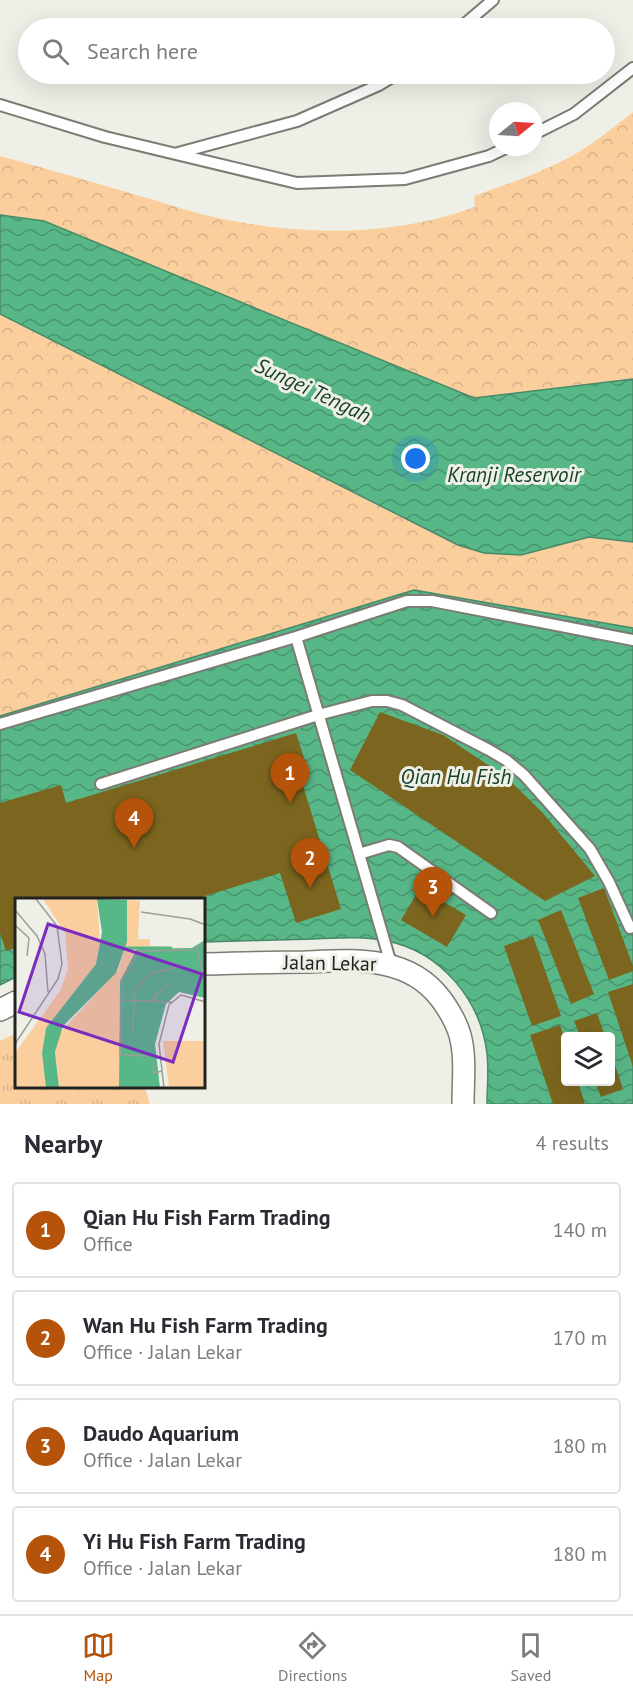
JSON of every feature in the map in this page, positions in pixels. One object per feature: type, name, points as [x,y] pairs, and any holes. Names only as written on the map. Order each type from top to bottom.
[{"type":"street","name":"Jalan Lekar","points":[[206,964],[362,960],[391,964],[414,974],[434,989],[451,1012],[460,1036],[464,1061],[463,1104]]},
{"type":"street","points":[[0,1010],[15,1002]]},
{"type":"lane","points":[[472,18],[493,0]]},
{"type":"lane","points":[[615,82],[633,68]]},
{"type":"lane","points":[[175,154],[297,121],[381,84]]},
{"type":"lane","points":[[543,130],[574,114],[612,84]]},
{"type":"lane","points":[[0,105],[105,137],[297,183],[405,179],[489,156]]},
{"type":"lane","points":[[0,724],[296,637],[407,601],[432,601],[633,640]]},
{"type":"lane","points":[[296,637],[391,964]]},
{"type":"lane","points":[[101,783],[318,715],[372,701],[387,701],[402,705],[489,750],[525,775],[590,849],[609,882],[630,928]]},
{"type":"lane","points":[[358,854],[389,845],[398,847],[491,914]]},
{"type":"green space","points":[[633,112],[633,379],[474,398],[44,221],[0,215],[0,156],[228,220],[322,231],[415,224],[475,207],[474,196],[531,175],[573,155],[600,138]]},
{"type":"green space","points":[[0,314],[458,545],[485,553],[521,555],[589,537],[633,542],[633,628],[414,590],[0,716]]},
{"type":"green space","points":[[15,1034],[15,1089],[145,1089],[150,1104],[0,1104],[0,1041]]},
{"type":"water","name":"Kranji Reservoir","points":[[0,215],[44,221],[474,398],[633,379],[633,542],[589,537],[521,555],[484,553],[458,545],[0,314]]},
{"type":"water","name":"Qian Hu Fish","points":[[414,590],[633,628],[633,1104],[487,1104],[488,1060],[483,1034],[467,997],[441,967],[407,947],[369,938],[206,942],[206,898],[15,898],[15,978],[0,985],[0,716]]},
{"type":"building","points":[[380,712],[443,735],[506,777],[542,812],[595,876],[545,901],[350,770]]},
{"type":"building","points":[[296,733],[309,774],[300,776],[341,909],[296,923],[280,873],[199,898],[15,898],[15,948],[6,951],[0,933],[0,803],[61,785],[66,803]]},
{"type":"building","points":[[420,888],[466,915],[447,947],[401,920]]},
{"type":"building","points":[[604,888],[633,966],[633,971],[609,980],[578,898]]},
{"type":"building","points":[[561,910],[594,994],[571,1004],[538,920]]},
{"type":"building","points":[[533,936],[561,1016],[532,1026],[504,946]]},
{"type":"building","points":[[633,984],[633,1067],[608,992]]},
{"type":"building","points":[[597,1013],[604,1032],[578,1032],[574,1021]]},
{"type":"building","points":[[560,1025],[562,1032],[561,1086],[579,1086],[585,1104],[553,1104],[530,1035]]},
{"type":"building","points":[[615,1065],[623,1089],[601,1097],[597,1086],[615,1086]]},
{"type":"place","name":"Qian Hu Fish Farm Trading","points":[[290,803]]},
{"type":"place","name":"Yi Hu Fish Farm Trading","points":[[134,848]]},
{"type":"place","name":"Wan Hu Fish Farm Trading","points":[[310,888]]},
{"type":"place","name":"Daudo Aquarium","points":[[433,917]]},
{"type":"water label","name":"Sungei Tengah","points":[[313,390]]}]
